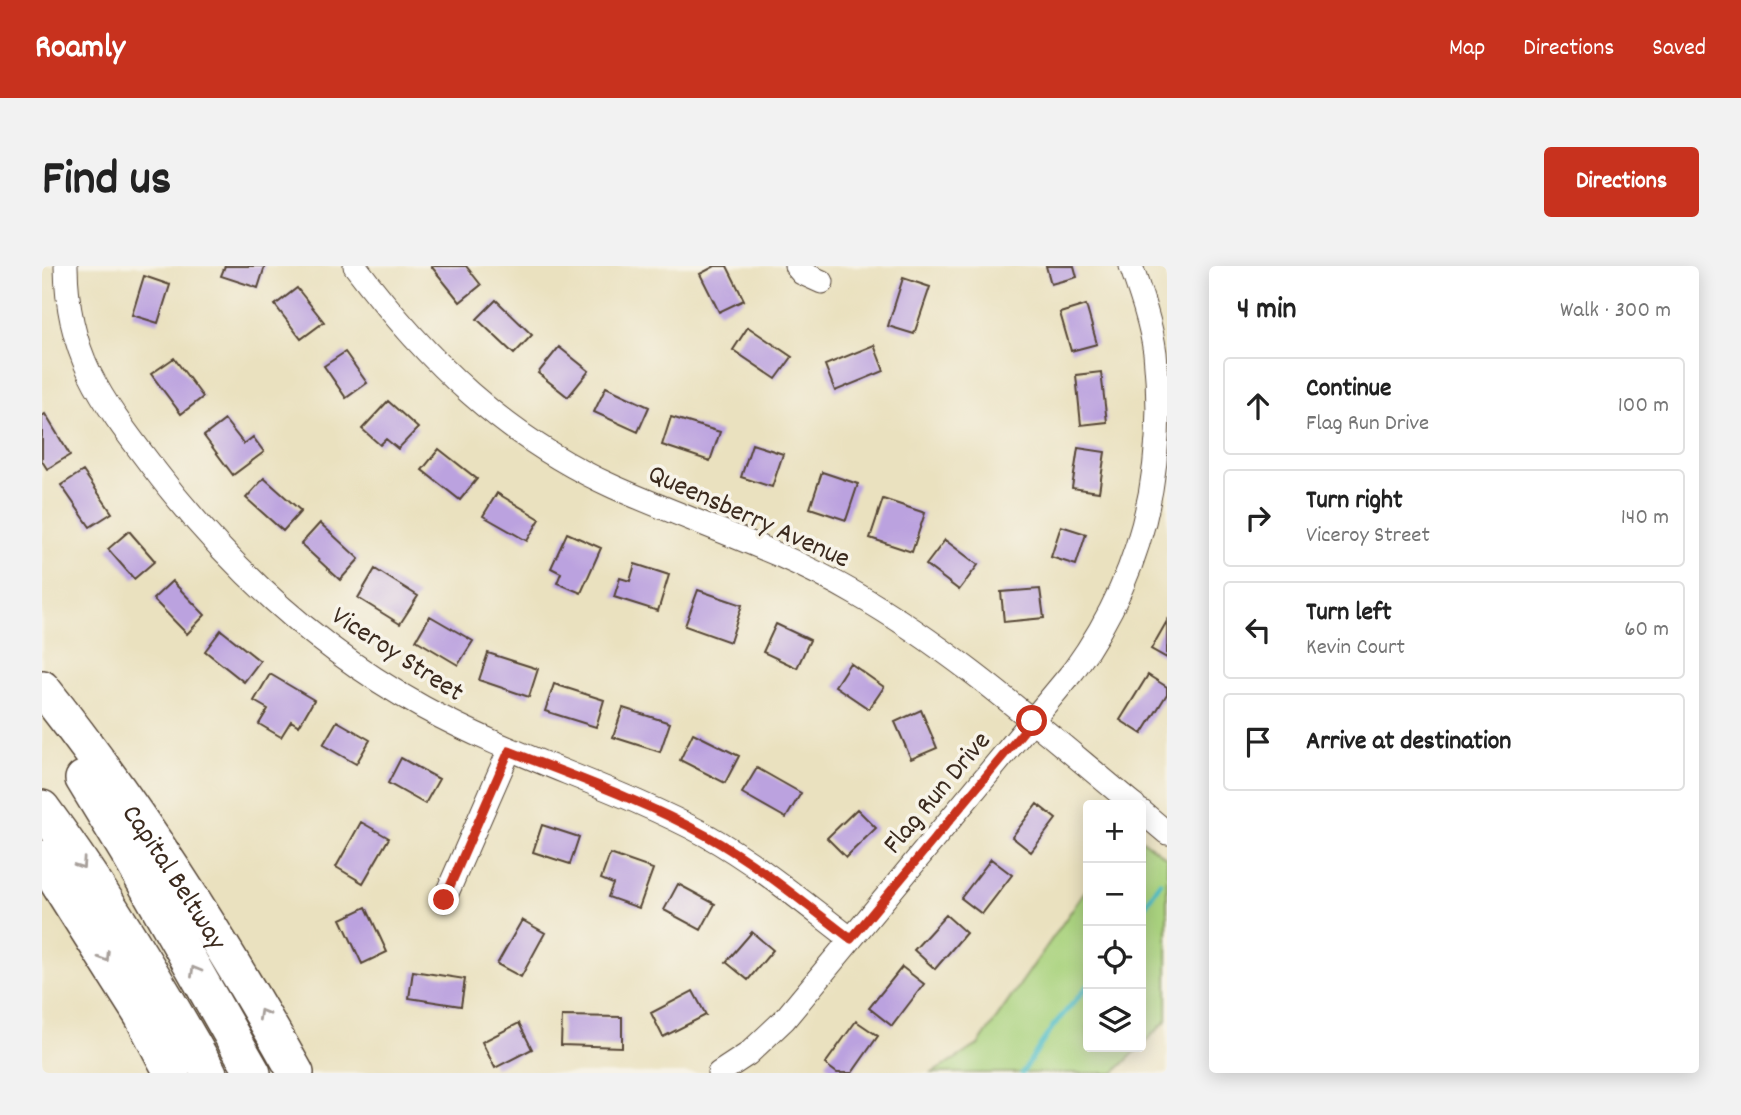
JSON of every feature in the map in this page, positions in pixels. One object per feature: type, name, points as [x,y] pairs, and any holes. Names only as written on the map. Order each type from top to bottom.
[{"type":"highway","name":"Capital Beltway","points":[[42,688],[155,841],[250,991],[296,1073]]},
{"type":"highway","points":[[42,716],[128,853],[253,1073]]},
{"type":"highway","points":[[42,808],[107,901],[209,1073]]},
{"type":"highway","points":[[42,858],[142,1016],[172,1073]]},
{"type":"street","name":"Viceroy Street","points":[[66,266],[73,330],[83,363],[95,387],[183,508],[256,584],[330,646],[422,707],[509,751],[650,807],[707,836],[759,867],[851,939]]},
{"type":"street","name":"Queensberry Avenue","points":[[355,266],[430,357],[471,396],[522,434],[569,464],[613,486],[744,539],[856,593],[952,656],[1128,800]]},
{"type":"street","points":[[796,266],[802,273],[822,282]]},
{"type":"street","name":"Flag Run Drive","points":[[719,1073],[763,1042],[784,1020],[1032,721],[1093,643],[1115,606],[1132,569],[1145,530],[1155,487],[1160,444],[1159,386],[1155,353],[1131,266]]},
{"type":"street","points":[[444,900],[509,751]]},
{"type":"street","points":[[1146,815],[1167,833]]},
{"type":"green space","points":[[1146,843],[1167,858],[1167,1020],[1146,1041]]},
{"type":"green space","points":[[1083,894],[1083,1052],[1135,1052],[1114,1073],[932,1073],[978,1045]]},
{"type":"building","points":[[225,266],[265,266],[258,288],[221,276]]},
{"type":"building","points":[[431,266],[466,266],[481,285],[460,302]]},
{"type":"building","points":[[715,266],[727,266],[744,300],[719,312],[700,274]]},
{"type":"building","points":[[1046,266],[1074,266],[1077,277],[1051,284]]},
{"type":"building","points":[[144,276],[170,285],[158,323],[132,315]]},
{"type":"building","points":[[903,278],[930,287],[914,334],[888,326]]},
{"type":"building","points":[[297,288],[324,322],[301,339],[275,305]]},
{"type":"building","points":[[496,300],[532,335],[514,354],[477,319]]},
{"type":"building","points":[[1086,305],[1097,344],[1071,351],[1060,313]]},
{"type":"building","points":[[748,327],[792,357],[776,379],[733,350]]},
{"type":"building","points":[[874,345],[884,371],[835,391],[825,365]]},
{"type":"building","points":[[559,347],[589,371],[568,397],[538,373]]},
{"type":"building","points":[[345,352],[367,383],[346,398],[324,366]]},
{"type":"building","points":[[174,358],[203,397],[181,414],[151,374]]},
{"type":"building","points":[[1101,372],[1107,422],[1081,425],[1076,375]]},
{"type":"building","points":[[606,387],[649,407],[638,432],[594,412]]},
{"type":"building","points":[[388,401],[418,428],[398,449],[386,439],[380,445],[362,429]]},
{"type":"building","points":[[45,414],[70,455],[47,469],[42,461],[42,416]]},
{"type":"building","points":[[671,417],[720,432],[710,461],[662,445]]},
{"type":"building","points":[[225,420],[244,444],[253,437],[264,452],[233,475],[204,436]]},
{"type":"building","points":[[752,444],[783,454],[772,487],[741,477]]},
{"type":"building","points":[[1078,448],[1105,452],[1099,492],[1072,488]]},
{"type":"building","points":[[439,449],[477,479],[460,500],[422,470]]},
{"type":"building","points":[[83,471],[112,513],[90,527],[61,485]]},
{"type":"building","points":[[822,472],[858,484],[846,520],[810,508]]},
{"type":"building","points":[[264,478],[301,511],[283,531],[246,498]]},
{"type":"building","points":[[497,493],[540,519],[527,541],[483,516]]},
{"type":"building","points":[[883,499],[925,513],[912,552],[870,538]]},
{"type":"building","points":[[320,523],[359,559],[340,580],[301,544]]},
{"type":"building","points":[[1061,526],[1086,534],[1076,565],[1051,557]]},
{"type":"building","points":[[129,531],[155,561],[134,579],[108,549]]},
{"type":"building","points":[[567,533],[601,548],[581,593],[557,583],[561,573],[551,568]]},
{"type":"building","points":[[945,540],[978,565],[959,590],[926,565]]},
{"type":"building","points":[[635,564],[669,575],[658,611],[614,597],[620,578],[630,581]]},
{"type":"building","points":[[375,569],[418,596],[400,624],[358,598]]},
{"type":"building","points":[[172,581],[205,615],[187,634],[153,599]]},
{"type":"building","points":[[1040,589],[1044,618],[1004,622],[1001,592]]},
{"type":"building","points":[[698,590],[742,605],[730,642],[685,626]]},
{"type":"building","points":[[430,616],[473,641],[458,665],[416,640]]},
{"type":"building","points":[[1167,621],[1167,658],[1151,649]]},
{"type":"building","points":[[776,624],[810,640],[797,668],[763,652]]},
{"type":"building","points":[[221,630],[260,661],[244,682],[205,651]]},
{"type":"building","points":[[488,653],[538,669],[529,697],[479,680]]},
{"type":"building","points":[[850,663],[884,687],[869,709],[835,686]]},
{"type":"building","points":[[270,674],[314,700],[299,726],[291,721],[281,737],[259,724],[268,709],[254,701]]},
{"type":"building","points":[[1148,675],[1167,687],[1167,694],[1142,734],[1120,720]]},
{"type":"building","points":[[554,684],[604,700],[596,727],[545,711]]},
{"type":"building","points":[[623,708],[670,723],[660,752],[613,737]]},
{"type":"building","points":[[921,710],[937,748],[911,759],[895,722]]},
{"type":"building","points":[[337,721],[370,740],[356,764],[323,745]]},
{"type":"building","points":[[693,733],[739,756],[725,783],[680,760]]},
{"type":"building","points":[[401,758],[439,779],[425,804],[388,783]]},
{"type":"building","points":[[757,768],[801,793],[786,818],[742,793]]},
{"type":"building","points":[[1037,804],[1056,819],[1031,852],[1012,837]]},
{"type":"building","points":[[857,809],[876,828],[846,857],[827,838]]},
{"type":"building","points":[[361,822],[389,838],[363,883],[336,867]]},
{"type":"building","points":[[542,825],[579,837],[570,864],[533,852]]},
{"type":"building","points":[[610,854],[653,869],[639,908],[608,897],[613,884],[601,879]]},
{"type":"building","points":[[991,859],[1012,875],[982,914],[961,898]]},
{"type":"building","points":[[678,884],[715,904],[701,930],[664,910]]},
{"type":"building","points":[[366,907],[387,952],[362,964],[341,919]]},
{"type":"building","points":[[946,915],[966,933],[935,969],[914,950]]},
{"type":"building","points":[[522,920],[545,933],[521,977],[497,964]]},
{"type":"building","points":[[752,932],[773,950],[748,980],[726,962]]},
{"type":"building","points":[[902,967],[924,984],[892,1026],[869,1008]]},
{"type":"building","points":[[413,971],[465,979],[461,1006],[409,998]]},
{"type":"building","points":[[693,991],[706,1015],[663,1037],[651,1013]]},
{"type":"building","points":[[562,1016],[622,1017],[622,1047],[561,1045]]},
{"type":"building","points":[[856,1021],[878,1036],[852,1073],[837,1073],[825,1064]]},
{"type":"building","points":[[519,1023],[532,1049],[495,1068],[482,1042]]},
{"type":"waterway","points":[[1146,904],[1160,883]]},
{"type":"waterway","points":[[1022,1073],[1054,1025],[1085,989]]},
{"type":"route","points":[[444,900],[509,751],[650,807],[707,836],[759,867],[851,939],[1032,721]]}]
